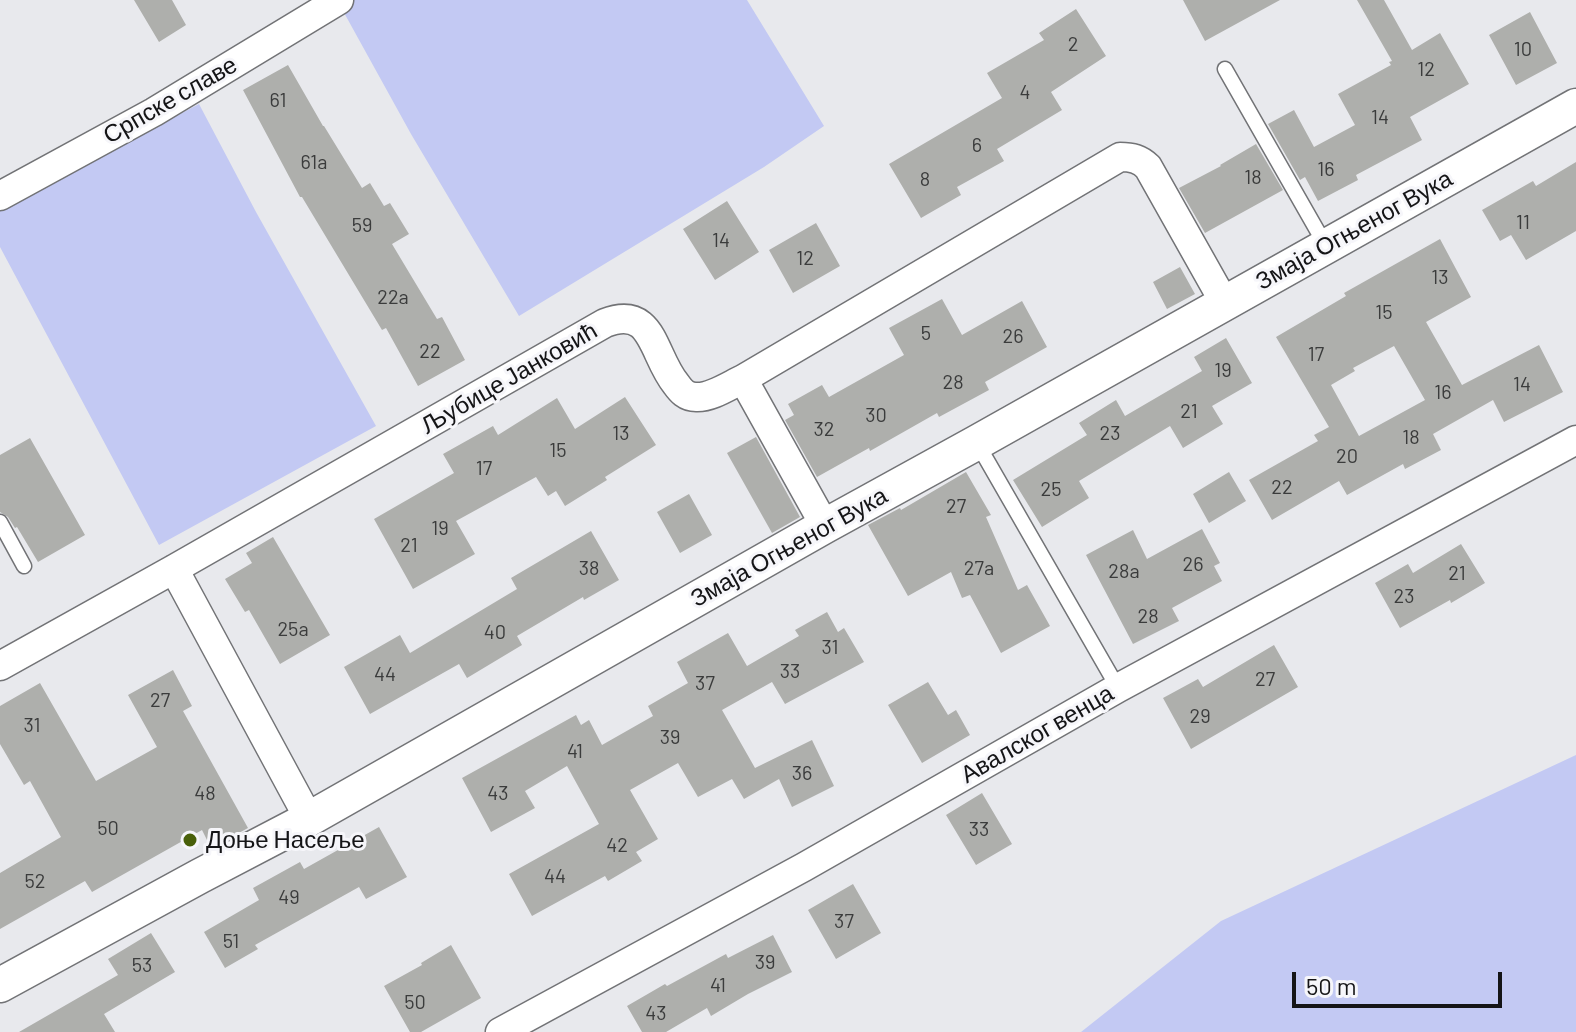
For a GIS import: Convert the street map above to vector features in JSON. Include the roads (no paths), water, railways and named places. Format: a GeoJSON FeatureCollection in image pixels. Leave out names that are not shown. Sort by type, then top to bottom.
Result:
{"type":"FeatureCollection","features":[{"type":"Feature","properties":{"kind":"street","name":"Српске славе"},"geometry":{"type":"LineString","coordinates":[[0,196],[154,112],[339,0]]}},
{"type":"Feature","properties":{"kind":"street","name":"Змаја Огњеног Вука"},"geometry":{"type":"LineString","coordinates":[[0,985],[309,819],[1576,106]]}},
{"type":"Feature","properties":{"kind":"street","name":"Љубице Јанковић"},"geometry":{"type":"LineString","coordinates":[[0,666],[605,323],[626,317],[644,325],[672,379],[684,394],[707,396],[743,379],[1120,157],[1131,157],[1148,167],[1224,302]]}},
{"type":"Feature","properties":{"kind":"street"},"geometry":{"type":"LineString","coordinates":[[743,379],[825,526]]}},
{"type":"Feature","properties":{"kind":"street","name":"Авалског венца"},"geometry":{"type":"LineString","coordinates":[[500,1032],[804,867],[1118,688],[1576,440]]}},
{"type":"Feature","properties":{"kind":"street"},"geometry":{"type":"LineString","coordinates":[[174,569],[309,819]]}},
{"type":"Feature","properties":{"kind":"lane"},"geometry":{"type":"LineString","coordinates":[[1225,69],[1326,247]]}},
{"type":"Feature","properties":{"kind":"lane"},"geometry":{"type":"LineString","coordinates":[[976,443],[1118,688]]}},
{"type":"Feature","properties":{"kind":"lane"},"geometry":{"type":"LineString","coordinates":[[0,522],[24,566]]}},
{"type":"Feature","properties":{"kind":"place","name":"Доње Насеље"},"geometry":{"type":"Point","coordinates":[190,840]}}]}
